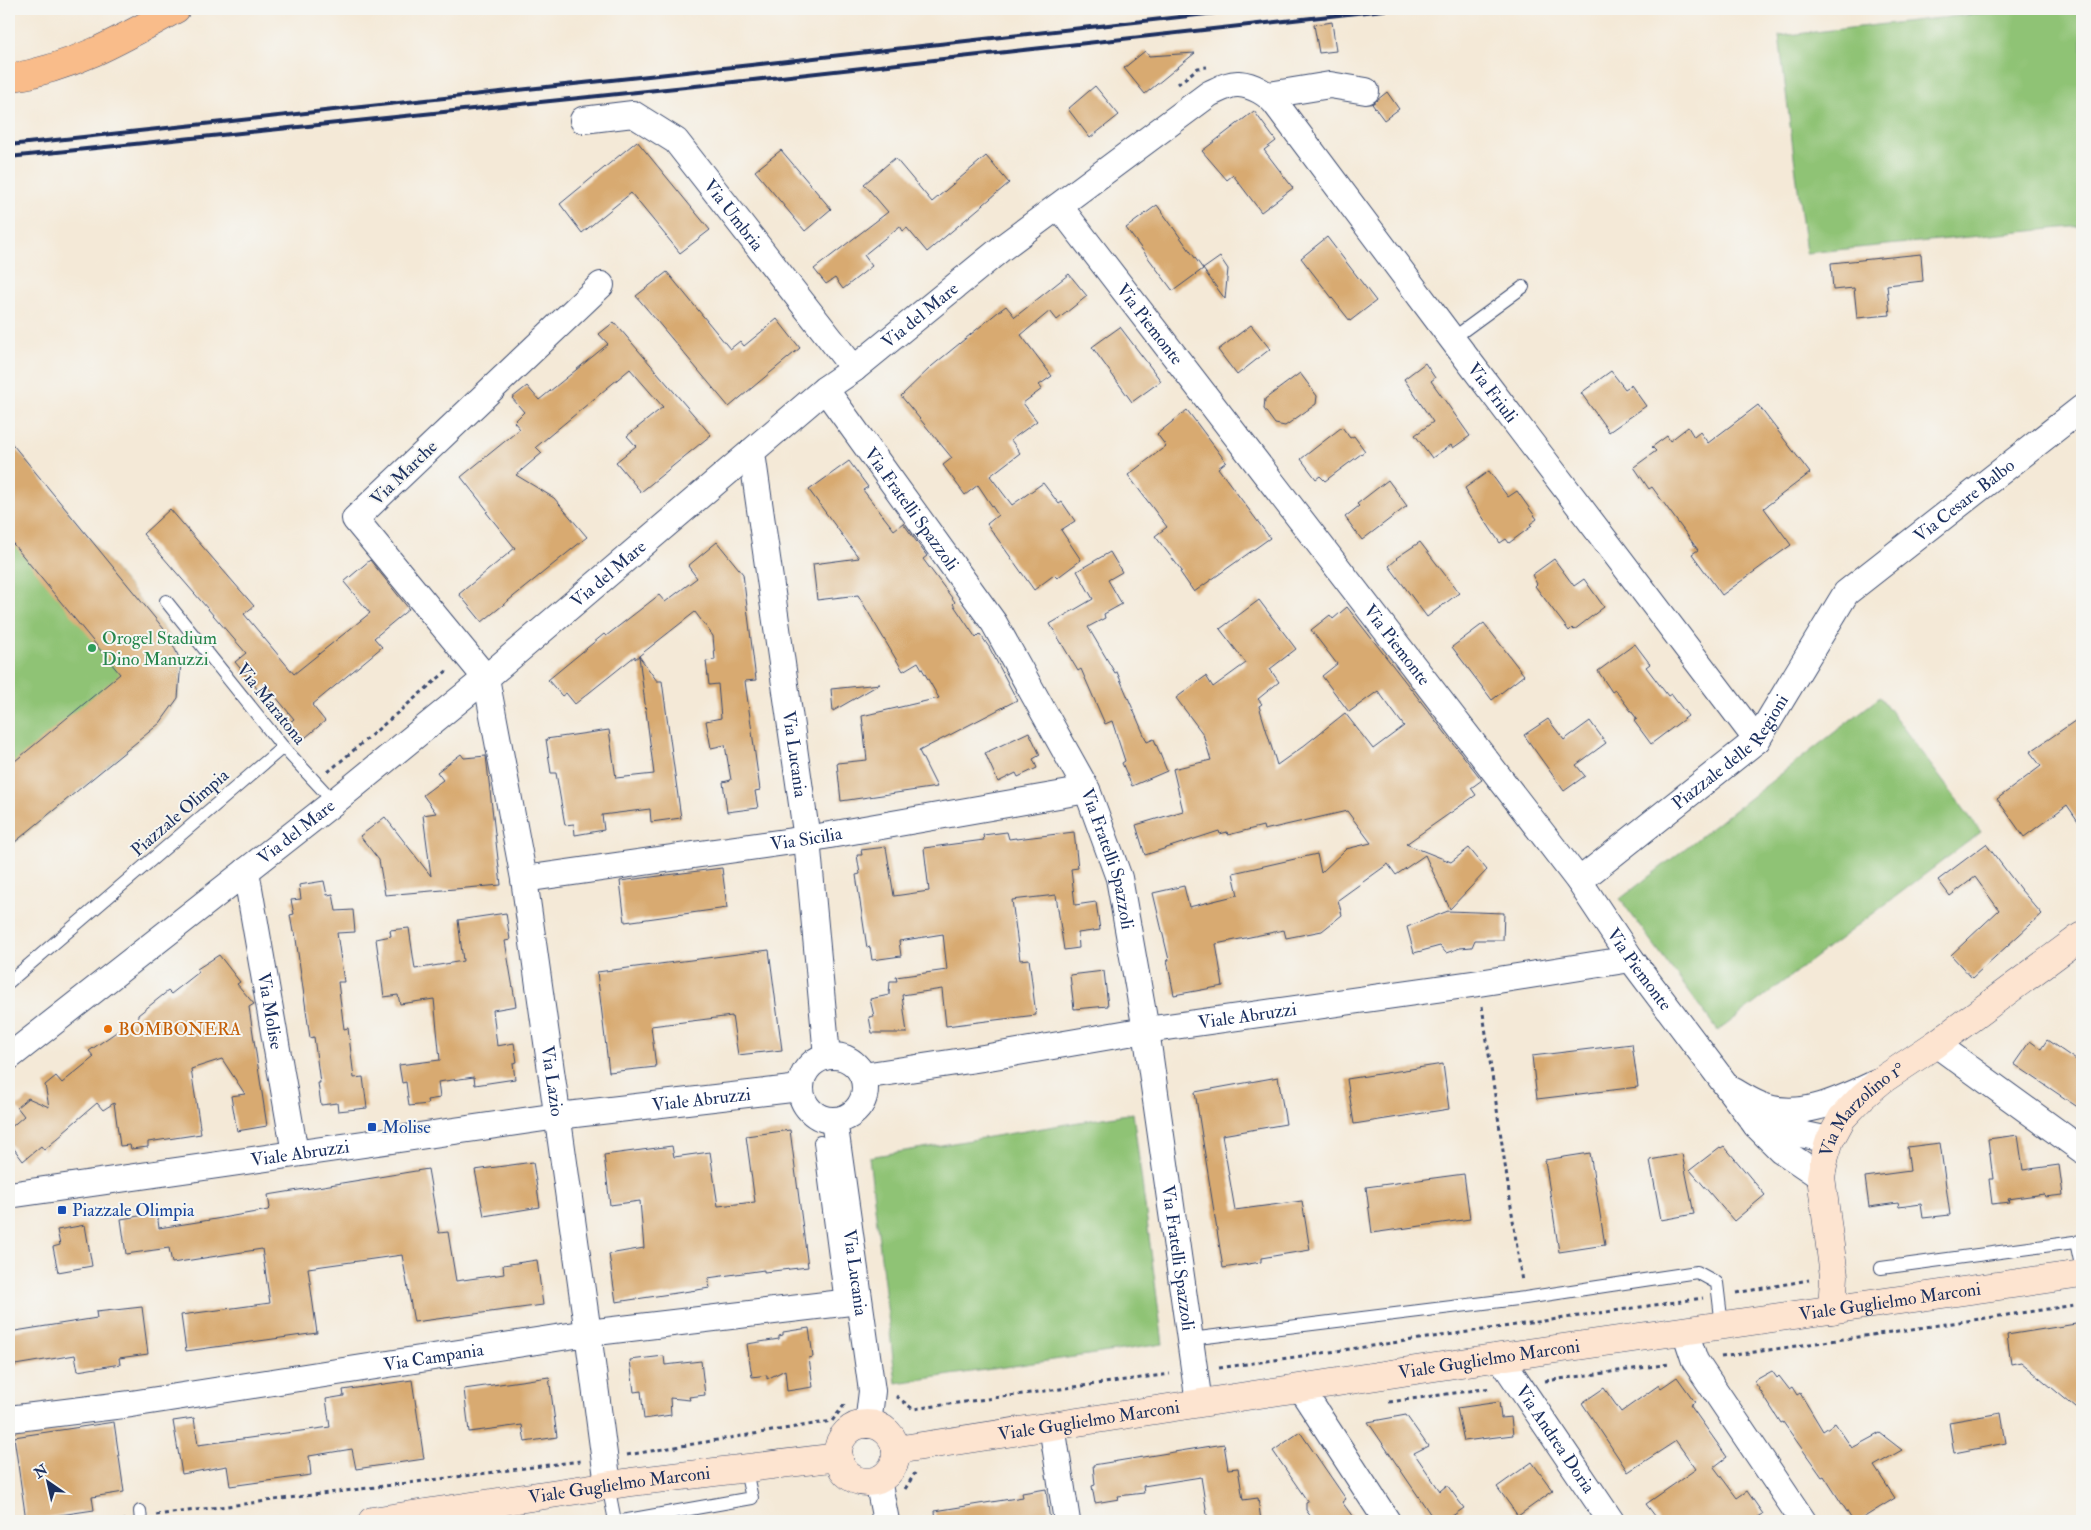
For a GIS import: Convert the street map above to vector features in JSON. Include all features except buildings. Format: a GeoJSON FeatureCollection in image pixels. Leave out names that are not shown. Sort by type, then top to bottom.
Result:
{"type":"FeatureCollection","features":[{"type":"Feature","properties":{"kind":"highway"},"geometry":{"type":"LineString","coordinates":[[9,78],[36,74],[71,63],[110,46],[176,9]]}},
{"type":"Feature","properties":{"kind":"main road","name":"Via Marzolino 1°"},"geometry":{"type":"LineString","coordinates":[[1822,1187],[1824,1156],[1830,1140],[1842,1118],[1863,1096],[1882,1080],[1936,1044],[2082,936]]}},
{"type":"Feature","properties":{"kind":"main road"},"geometry":{"type":"LineString","coordinates":[[1822,1187],[1834,1276],[1832,1310]]}},
{"type":"Feature","properties":{"kind":"main road","name":"Viale Guglielmo Marconi"},"geometry":{"type":"LineString","coordinates":[[896,1450],[1500,1358],[2082,1274]]}},
{"type":"Feature","properties":{"kind":"main road"},"geometry":{"type":"LineString","coordinates":[[858,1426],[879,1427],[887,1432],[893,1440],[896,1450],[896,1458],[892,1468],[886,1475],[878,1480],[866,1482],[856,1480],[848,1474],[842,1467],[839,1457],[839,1447],[843,1438],[858,1426]]}},
{"type":"Feature","properties":{"kind":"main road","name":"Viale Guglielmo Marconi"},"geometry":{"type":"LineString","coordinates":[[372,1521],[745,1467],[839,1457]]}},
{"type":"Feature","properties":{"kind":"street","name":"Via del Mare"},"geometry":{"type":"LineString","coordinates":[[9,1057],[334,802],[486,678],[752,453],[824,389],[854,369],[1002,248],[1220,82],[1239,84],[1268,95]]}},
{"type":"Feature","properties":{"kind":"street"},"geometry":{"type":"LineString","coordinates":[[1268,95],[1330,85],[1366,90]]}},
{"type":"Feature","properties":{"kind":"street","name":"Via Friuli"},"geometry":{"type":"LineString","coordinates":[[1268,95],[1757,740]]}},
{"type":"Feature","properties":{"kind":"street","name":"Via Umbria"},"geometry":{"type":"LineString","coordinates":[[583,120],[633,114],[676,141],[854,369]]}},
{"type":"Feature","properties":{"kind":"street","name":"Via Piemonte"},"geometry":{"type":"LineString","coordinates":[[1059,206],[1579,881],[1631,958],[1756,1125],[1822,1187]]}},
{"type":"Feature","properties":{"kind":"street","name":"Via Marche"},"geometry":{"type":"LineString","coordinates":[[486,678],[356,518],[600,285]]}},
{"type":"Feature","properties":{"kind":"street","name":"Via Fratelli Spazzoli"},"geometry":{"type":"LineString","coordinates":[[824,389],[994,623],[1087,790],[1119,878],[1146,1030],[1199,1403]]}},
{"type":"Feature","properties":{"kind":"street","name":"Via Cesare Balbo"},"geometry":{"type":"LineString","coordinates":[[1846,593],[2082,408]]}},
{"type":"Feature","properties":{"kind":"street","name":"Via Lucania"},"geometry":{"type":"LineString","coordinates":[[752,453],[807,839],[827,1056]]}},
{"type":"Feature","properties":{"kind":"street","name":"Piazzale delle Regioni"},"geometry":{"type":"LineString","coordinates":[[1579,881],[1757,740],[1846,593]]}},
{"type":"Feature","properties":{"kind":"street","name":"Via Lazio"},"geometry":{"type":"LineString","coordinates":[[486,678],[524,879],[608,1486]]}},
{"type":"Feature","properties":{"kind":"street","name":"Via Sicilia"},"geometry":{"type":"LineString","coordinates":[[524,879],[807,839],[1087,790]]}},
{"type":"Feature","properties":{"kind":"street","name":"Via Molise"},"geometry":{"type":"LineString","coordinates":[[246,871],[295,1153]]}},
{"type":"Feature","properties":{"kind":"street","name":"Viale Abruzzi"},"geometry":{"type":"LineString","coordinates":[[863,1076],[1146,1030],[1479,983],[1631,958]]}},
{"type":"Feature","properties":{"kind":"street"},"geometry":{"type":"LineString","coordinates":[[1936,1044],[2082,1150]]}},
{"type":"Feature","properties":{"kind":"street"},"geometry":{"type":"LineString","coordinates":[[827,1056],[838,1056],[849,1060],[863,1076],[864,1096],[860,1105],[853,1113],[834,1120],[824,1119],[814,1114],[802,1098],[800,1088],[805,1071],[818,1059],[827,1056]]}},
{"type":"Feature","properties":{"kind":"street"},"geometry":{"type":"LineString","coordinates":[[1729,1089],[1761,1106],[1786,1110],[1813,1108],[1842,1099],[1882,1080]]}},
{"type":"Feature","properties":{"kind":"street","name":"Viale Abruzzi"},"geometry":{"type":"LineString","coordinates":[[9,1195],[558,1116],[800,1088]]}},
{"type":"Feature","properties":{"kind":"street","name":"Via Lucania"},"geometry":{"type":"LineString","coordinates":[[834,1120],[850,1302],[872,1391],[868,1425]]}},
{"type":"Feature","properties":{"kind":"street"},"geometry":{"type":"LineString","coordinates":[[1756,1125],[1830,1140]]}},
{"type":"Feature","properties":{"kind":"street","name":"Via Campania"},"geometry":{"type":"LineString","coordinates":[[9,1419],[132,1410],[588,1333],[850,1302]]}},
{"type":"Feature","properties":{"kind":"street"},"geometry":{"type":"LineString","coordinates":[[1685,1332],[1695,1361],[1803,1521]]}},
{"type":"Feature","properties":{"kind":"street","name":"Via Andrea Doria"},"geometry":{"type":"LineString","coordinates":[[1500,1358],[1611,1521]]}},
{"type":"Feature","properties":{"kind":"street"},"geometry":{"type":"LineString","coordinates":[[1301,1389],[1387,1521]]}},
{"type":"Feature","properties":{"kind":"street"},"geometry":{"type":"LineString","coordinates":[[1052,1426],[1067,1521]]}},
{"type":"Feature","properties":{"kind":"street"},"geometry":{"type":"LineString","coordinates":[[878,1480],[886,1521]]}},
{"type":"Feature","properties":{"kind":"lane"},"geometry":{"type":"LineString","coordinates":[[1452,339],[1523,287]]}},
{"type":"Feature","properties":{"kind":"lane","name":"Via Maratona"},"geometry":{"type":"LineString","coordinates":[[166,601],[283,747],[334,802]]}},
{"type":"Feature","properties":{"kind":"lane","name":"Piazzale Olimpia"},"geometry":{"type":"LineString","coordinates":[[9,982],[283,747]]}},
{"type":"Feature","properties":{"kind":"lane"},"geometry":{"type":"LineString","coordinates":[[820,1142],[850,1302]]}},
{"type":"Feature","properties":{"kind":"lane"},"geometry":{"type":"LineString","coordinates":[[1881,1268],[2079,1241],[2082,1270]]}},
{"type":"Feature","properties":{"kind":"lane"},"geometry":{"type":"LineString","coordinates":[[1190,1339],[1525,1298],[1698,1272],[1717,1283],[1722,1326]]}},
{"type":"Feature","properties":{"kind":"lane"},"geometry":{"type":"LineString","coordinates":[[622,1521],[752,1498],[745,1467]]}},
{"type":"Feature","properties":{"kind":"lane"},"geometry":{"type":"LineString","coordinates":[[608,1486],[615,1521]]}},
{"type":"Feature","properties":{"kind":"path"},"geometry":{"type":"LineString","coordinates":[[1479,983],[1525,1298]]}},
{"type":"Feature","properties":{"kind":"path"},"geometry":{"type":"LineString","coordinates":[[116,1521],[141,1516],[603,1459],[832,1420],[852,1394],[872,1391],[887,1389],[913,1409],[1719,1296],[1834,1276]]}},
{"type":"Feature","properties":{"kind":"green space"},"geometry":{"type":"Polygon","coordinates":[[[2020,9],[2082,9],[2082,226],[1806,253],[1779,36],[2020,9]]]}},
{"type":"Feature","properties":{"kind":"green space","name":"Orogel Stadium Dino Manuzzi"},"geometry":{"type":"Polygon","coordinates":[[[9,441],[168,634],[181,662],[178,698],[160,723],[9,847],[9,441]]]}},
{"type":"Feature","properties":{"kind":"green space"},"geometry":{"type":"Polygon","coordinates":[[[1880,697],[1981,832],[1718,1031],[1620,899],[1880,697]]]}},
{"type":"Feature","properties":{"kind":"green space"},"geometry":{"type":"Polygon","coordinates":[[[1133,1113],[1163,1344],[896,1383],[869,1157],[1133,1113]]]}},
{"type":"Feature","properties":{"kind":"railway"},"geometry":{"type":"LineString","coordinates":[[9,145],[1251,9]]}},
{"type":"Feature","properties":{"kind":"railway"},"geometry":{"type":"LineString","coordinates":[[9,157],[753,80],[1393,9]]}},
{"type":"Feature","properties":{"kind":"place","name":"Orogel Stadium Dino Manuzzi"},"geometry":{"type":"Point","coordinates":[92,648]}},
{"type":"Feature","properties":{"kind":"place","name":"BOMBONERA"},"geometry":{"type":"Point","coordinates":[108,1029]}},
{"type":"Feature","properties":{"kind":"place","name":"Molise"},"geometry":{"type":"Point","coordinates":[372,1127]}},
{"type":"Feature","properties":{"kind":"place","name":"Piazzale Olimpia"},"geometry":{"type":"Point","coordinates":[62,1210]}}]}
